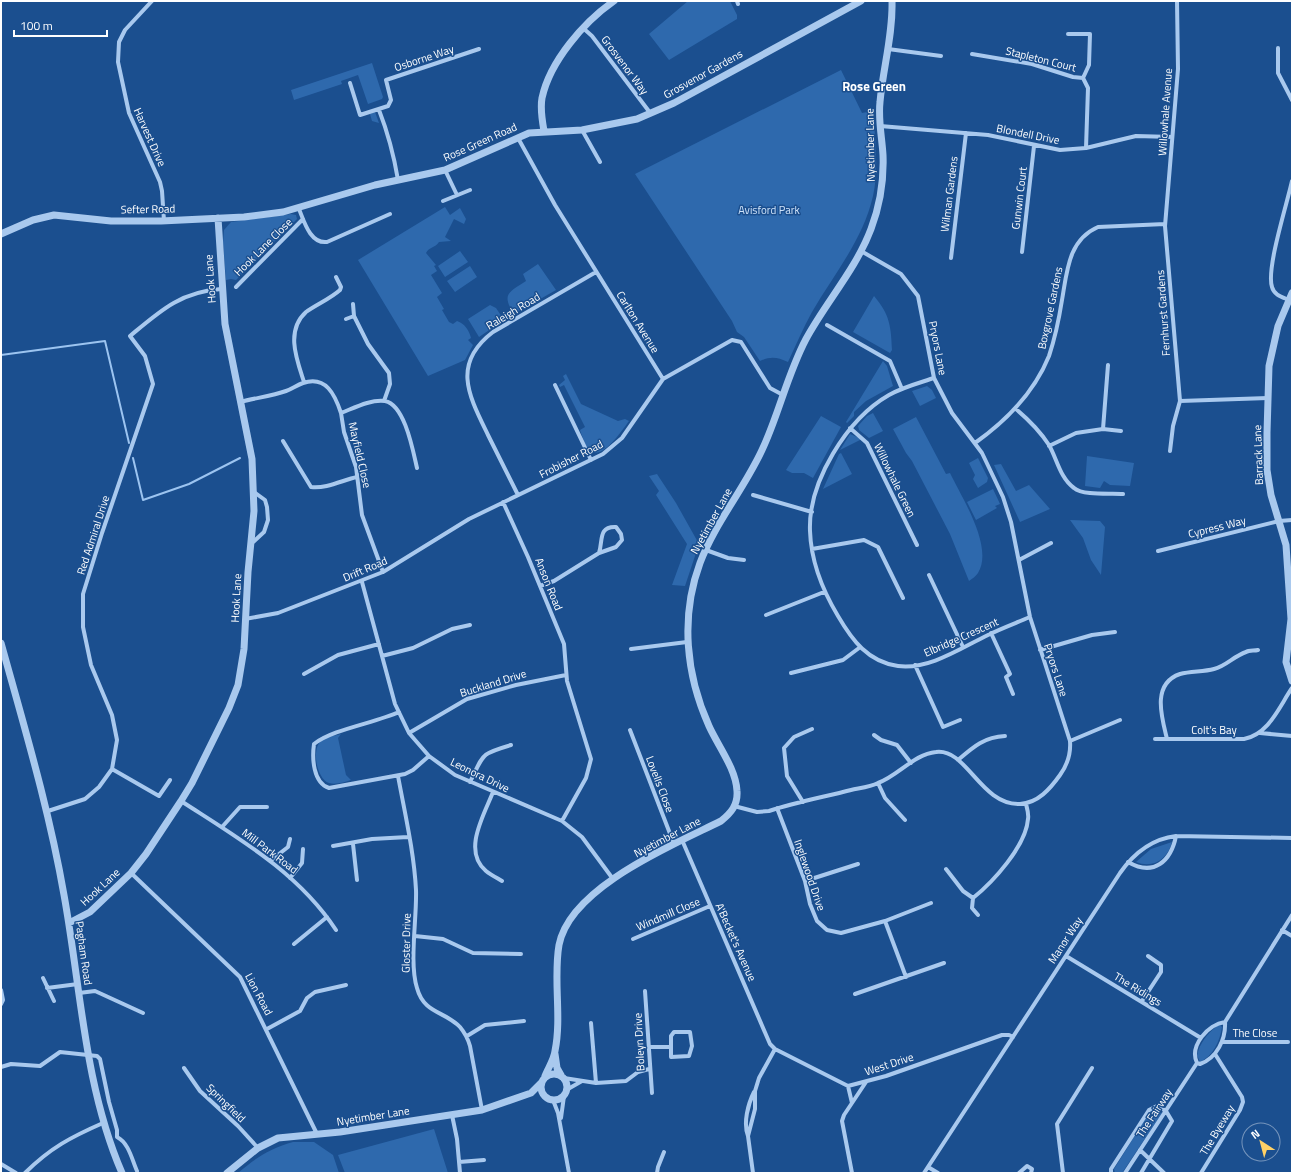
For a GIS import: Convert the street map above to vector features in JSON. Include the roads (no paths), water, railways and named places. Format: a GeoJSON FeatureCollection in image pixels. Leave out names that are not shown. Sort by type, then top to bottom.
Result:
{"type":"FeatureCollection","features":[{"type":"Feature","properties":{"kind":"street","name":"Harvest Drive"},"geometry":{"type":"LineString","coordinates":[[152,1],[125,30],[119,42],[118,62],[129,113],[162,191],[164,221]]}},
{"type":"Feature","properties":{"kind":"street"},"geometry":{"type":"LineString","coordinates":[[544,131],[542,105],[546,85],[565,51],[583,28],[614,1]]}},
{"type":"Feature","properties":{"kind":"street","name":"Grosvenor Gardens"},"geometry":{"type":"LineString","coordinates":[[544,131],[582,130],[616,124],[651,114],[861,1]]}},
{"type":"Feature","properties":{"kind":"street","name":"Nyetimber Lane"},"geometry":{"type":"LineString","coordinates":[[545,1076],[554,1054],[557,1032],[559,945],[565,925],[584,902],[614,879],[674,844],[721,821],[730,814],[734,806],[737,794],[734,779],[702,710],[692,672],[687,622],[689,603],[694,580],[706,550],[762,451],[797,357],[806,339],[861,251],[872,227],[881,194],[883,154],[880,126],[880,104],[888,49],[892,1]]}},
{"type":"Feature","properties":{"kind":"street","name":"Willowhale Avenue"},"geometry":{"type":"LineString","coordinates":[[1165,224],[1178,69],[1177,1]]}},
{"type":"Feature","properties":{"kind":"street","name":"Grosvenor Way"},"geometry":{"type":"LineString","coordinates":[[583,28],[592,36],[651,114]]}},
{"type":"Feature","properties":{"kind":"street"},"geometry":{"type":"LineString","coordinates":[[1068,34],[1090,34],[1089,65],[1083,78]]}},
{"type":"Feature","properties":{"kind":"street"},"geometry":{"type":"LineString","coordinates":[[1278,48],[1278,73],[1292,100]]}},
{"type":"Feature","properties":{"kind":"street"},"geometry":{"type":"LineString","coordinates":[[888,49],[941,56]]}},
{"type":"Feature","properties":{"kind":"street","name":"Osborne Way"},"geometry":{"type":"LineString","coordinates":[[379,110],[388,106],[391,100],[386,80],[479,50]]}},
{"type":"Feature","properties":{"kind":"street","name":"Stapleton Court"},"geometry":{"type":"LineString","coordinates":[[972,54],[1032,64],[1073,77],[1083,78],[1088,88],[1086,148]]}},
{"type":"Feature","properties":{"kind":"street"},"geometry":{"type":"LineString","coordinates":[[350,83],[360,115],[379,110],[389,136],[391,155],[398,180]]}},
{"type":"Feature","properties":{"kind":"street","name":"Blondell Drive"},"geometry":{"type":"LineString","coordinates":[[880,126],[988,135],[1034,146],[1060,150],[1086,148],[1136,136],[1172,137]]}},
{"type":"Feature","properties":{"kind":"street"},"geometry":{"type":"LineString","coordinates":[[582,130],[600,162]]}},
{"type":"Feature","properties":{"kind":"street","name":"Rose Green Road"},"geometry":{"type":"LineString","coordinates":[[299,209],[347,193],[445,170],[528,133],[544,131]]}},
{"type":"Feature","properties":{"kind":"street","name":"Wilman Gardens"},"geometry":{"type":"LineString","coordinates":[[951,258],[966,133]]}},
{"type":"Feature","properties":{"kind":"street","name":"Carlton Avenue"},"geometry":{"type":"LineString","coordinates":[[518,137],[554,205],[663,379]]}},
{"type":"Feature","properties":{"kind":"street","name":"Gunwin Court"},"geometry":{"type":"LineString","coordinates":[[1022,252],[1034,146]]}},
{"type":"Feature","properties":{"kind":"street"},"geometry":{"type":"LineString","coordinates":[[445,170],[457,195]]}},
{"type":"Feature","properties":{"kind":"street","name":"Barrack Lane"},"geometry":{"type":"LineString","coordinates":[[1292,182],[1271,268],[1272,286],[1278,295],[1290,296],[1278,326],[1269,366],[1267,470],[1271,495],[1286,545],[1291,619],[1286,662],[1292,681]]}},
{"type":"Feature","properties":{"kind":"street"},"geometry":{"type":"LineString","coordinates":[[443,201],[470,190]]}},
{"type":"Feature","properties":{"kind":"street"},"geometry":{"type":"LineString","coordinates":[[1287,207],[1292,208]]}},
{"type":"Feature","properties":{"kind":"street"},"geometry":{"type":"LineString","coordinates":[[299,209],[313,236],[321,243],[390,214]]}},
{"type":"Feature","properties":{"kind":"street","name":"Sefter Road"},"geometry":{"type":"LineString","coordinates":[[1,234],[33,220],[54,215],[111,221],[164,221],[262,215],[299,209]]}},
{"type":"Feature","properties":{"kind":"street","name":"Hook Lane"},"geometry":{"type":"LineString","coordinates":[[69,923],[90,912],[131,873],[146,854],[192,783],[229,708],[238,685],[244,649],[254,492],[252,459],[230,355],[221,289],[218,218]]}},
{"type":"Feature","properties":{"kind":"street","name":"Hook Lane Close"},"geometry":{"type":"LineString","coordinates":[[236,287],[303,219]]}},
{"type":"Feature","properties":{"kind":"street","name":"Fernhurst Gardens"},"geometry":{"type":"LineString","coordinates":[[1165,224],[1180,401],[1170,451]]}},
{"type":"Feature","properties":{"kind":"street","name":"Boxgrove Gardens"},"geometry":{"type":"LineString","coordinates":[[975,444],[1016,408],[1029,392],[1048,357],[1056,334],[1067,270],[1072,253],[1080,240],[1090,231],[1098,227],[1165,224]]}},
{"type":"Feature","properties":{"kind":"street","name":"Pryors Lane"},"geometry":{"type":"LineString","coordinates":[[861,251],[901,274],[918,296],[934,378],[952,413],[975,444],[1003,497],[1011,522],[1030,617],[1070,741],[1070,756],[1059,776],[1035,801],[1026,804]]}},
{"type":"Feature","properties":{"kind":"street","name":"Raleigh Road"},"geometry":{"type":"LineString","coordinates":[[518,495],[468,391],[468,371],[472,356],[484,339],[493,332],[596,272]]}},
{"type":"Feature","properties":{"kind":"street"},"geometry":{"type":"LineString","coordinates":[[304,382],[295,348],[295,332],[300,320],[306,312],[340,290],[340,284],[336,277]]}},
{"type":"Feature","properties":{"kind":"street","name":"Red Admiral Drive"},"geometry":{"type":"LineString","coordinates":[[48,811],[85,799],[99,787],[112,769],[117,740],[112,715],[91,665],[83,628],[83,594],[102,533],[153,384],[145,356],[130,336],[160,310],[188,296],[202,291],[221,289]]}},
{"type":"Feature","properties":{"kind":"street"},"geometry":{"type":"LineString","coordinates":[[353,304],[354,316],[368,344],[389,373],[390,384],[384,401],[394,405],[404,423],[417,468]]}},
{"type":"Feature","properties":{"kind":"street"},"geometry":{"type":"LineString","coordinates":[[346,319],[354,316]]}},
{"type":"Feature","properties":{"kind":"street"},"geometry":{"type":"LineString","coordinates":[[827,325],[890,361],[902,389]]}},
{"type":"Feature","properties":{"kind":"street"},"geometry":{"type":"LineString","coordinates":[[663,379],[736,340],[741,342],[770,388],[783,395]]}},
{"type":"Feature","properties":{"kind":"street"},"geometry":{"type":"LineString","coordinates":[[1103,429],[1108,365]]}},
{"type":"Feature","properties":{"kind":"street","name":"Elbridge Crescent"},"geometry":{"type":"LineString","coordinates":[[934,378],[902,389],[874,405],[860,416],[850,428],[828,465],[813,501],[810,530],[812,549],[824,592],[843,626],[858,648],[881,662],[898,666],[915,665],[934,661],[991,633],[1030,617]]}},
{"type":"Feature","properties":{"kind":"street","name":"Frobisher Road"},"geometry":{"type":"LineString","coordinates":[[482,512],[610,450],[618,442],[663,379]]}},
{"type":"Feature","properties":{"kind":"street"},"geometry":{"type":"LineString","coordinates":[[240,402],[286,391],[304,382],[317,381],[328,386],[336,399],[341,413]]}},
{"type":"Feature","properties":{"kind":"street"},"geometry":{"type":"LineString","coordinates":[[555,385],[591,460]]}},
{"type":"Feature","properties":{"kind":"street"},"geometry":{"type":"LineString","coordinates":[[1180,401],[1268,398]]}},
{"type":"Feature","properties":{"kind":"street","name":"Mayfield Close"},"geometry":{"type":"LineString","coordinates":[[383,572],[362,515],[357,477],[344,432],[341,413],[365,404],[384,401]]}},
{"type":"Feature","properties":{"kind":"street"},"geometry":{"type":"LineString","coordinates":[[1016,408],[1033,424],[1049,446],[1065,479],[1074,489],[1085,492],[1123,494]]}},
{"type":"Feature","properties":{"kind":"street","name":"Willowhale Green"},"geometry":{"type":"LineString","coordinates":[[850,428],[867,443],[916,545]]}},
{"type":"Feature","properties":{"kind":"street"},"geometry":{"type":"LineString","coordinates":[[1049,446],[1076,433],[1103,429],[1121,431]]}},
{"type":"Feature","properties":{"kind":"street"},"geometry":{"type":"LineString","coordinates":[[283,441],[311,487],[328,485],[357,477]]}},
{"type":"Feature","properties":{"kind":"street"},"geometry":{"type":"LineString","coordinates":[[251,544],[264,532],[268,520],[265,500],[254,492]]}},
{"type":"Feature","properties":{"kind":"street"},"geometry":{"type":"LineString","coordinates":[[753,495],[812,512]]}},
{"type":"Feature","properties":{"kind":"street","name":"Anson Road"},"geometry":{"type":"LineString","coordinates":[[503,502],[564,644],[566,675],[591,759],[586,778],[562,821]]}},
{"type":"Feature","properties":{"kind":"street","name":"Drift Road"},"geometry":{"type":"LineString","coordinates":[[245,619],[278,613],[362,582],[383,572],[454,527],[482,512]]}},
{"type":"Feature","properties":{"kind":"street","name":"Cypress Way"},"geometry":{"type":"LineString","coordinates":[[1158,551],[1279,521],[1292,520]]}},
{"type":"Feature","properties":{"kind":"street"},"geometry":{"type":"LineString","coordinates":[[540,586],[554,580],[599,553],[620,544],[622,534],[616,526],[611,526],[602,532],[599,553]]}},
{"type":"Feature","properties":{"kind":"street"},"geometry":{"type":"LineString","coordinates":[[812,549],[864,540],[872,542],[878,547],[903,598]]}},
{"type":"Feature","properties":{"kind":"street"},"geometry":{"type":"LineString","coordinates":[[1019,560],[1051,543]]}},
{"type":"Feature","properties":{"kind":"street"},"geometry":{"type":"LineString","coordinates":[[706,550],[728,558],[744,560]]}},
{"type":"Feature","properties":{"kind":"street"},"geometry":{"type":"LineString","coordinates":[[929,575],[963,647]]}},
{"type":"Feature","properties":{"kind":"street","name":"Leonora Drive"},"geometry":{"type":"LineString","coordinates":[[362,582],[399,712],[409,733],[429,756],[455,775],[562,821],[582,837],[614,879]]}},
{"type":"Feature","properties":{"kind":"street"},"geometry":{"type":"LineString","coordinates":[[766,615],[824,592]]}},
{"type":"Feature","properties":{"kind":"street"},"geometry":{"type":"LineString","coordinates":[[382,656],[413,648],[452,629],[470,624]]}},
{"type":"Feature","properties":{"kind":"street"},"geometry":{"type":"LineString","coordinates":[[1040,650],[1092,635],[1115,632]]}},
{"type":"Feature","properties":{"kind":"street"},"geometry":{"type":"LineString","coordinates":[[991,633],[1010,674],[1006,677],[1013,694]]}},
{"type":"Feature","properties":{"kind":"street"},"geometry":{"type":"LineString","coordinates":[[631,649],[688,642]]}},
{"type":"Feature","properties":{"kind":"street","name":"Pagham Road"},"geometry":{"type":"LineString","coordinates":[[1,643],[48,811],[69,923],[95,1095],[103,1123],[122,1173]]}},
{"type":"Feature","properties":{"kind":"street"},"geometry":{"type":"LineString","coordinates":[[304,674],[338,655],[379,644]]}},
{"type":"Feature","properties":{"kind":"street"},"geometry":{"type":"LineString","coordinates":[[791,673],[843,660],[858,648]]}},
{"type":"Feature","properties":{"kind":"street"},"geometry":{"type":"LineString","coordinates":[[1167,739],[1160,704],[1162,693],[1166,684],[1178,675],[1214,669],[1224,665],[1246,651],[1258,650]]}},
{"type":"Feature","properties":{"kind":"street"},"geometry":{"type":"LineString","coordinates":[[915,665],[943,727],[960,720]]}},
{"type":"Feature","properties":{"kind":"street","name":"Buckland Drive"},"geometry":{"type":"LineString","coordinates":[[409,733],[467,699],[516,685],[566,675]]}},
{"type":"Feature","properties":{"kind":"street"},"geometry":{"type":"LineString","coordinates":[[1260,733],[1284,704],[1292,688]]}},
{"type":"Feature","properties":{"kind":"street"},"geometry":{"type":"LineString","coordinates":[[399,712],[382,720],[323,737],[314,744],[313,754],[319,782],[323,786],[329,788],[398,776],[413,770],[429,756]]}},
{"type":"Feature","properties":{"kind":"street"},"geometry":{"type":"LineString","coordinates":[[1070,741],[1120,720]]}},
{"type":"Feature","properties":{"kind":"street"},"geometry":{"type":"LineString","coordinates":[[803,802],[787,776],[784,763],[784,748],[794,737],[812,729]]}},
{"type":"Feature","properties":{"kind":"street","name":"Lovells Close"},"geometry":{"type":"LineString","coordinates":[[630,730],[674,844]]}},
{"type":"Feature","properties":{"kind":"street","name":"Colt's Bay"},"geometry":{"type":"LineString","coordinates":[[1155,739],[1244,739],[1254,737],[1260,733],[1292,736]]}},
{"type":"Feature","properties":{"kind":"street"},"geometry":{"type":"LineString","coordinates":[[874,735],[881,740],[897,745],[911,763]]}},
{"type":"Feature","properties":{"kind":"street"},"geometry":{"type":"LineString","coordinates":[[958,760],[980,742],[992,736],[1005,736]]}},
{"type":"Feature","properties":{"kind":"street"},"geometry":{"type":"LineString","coordinates":[[470,782],[482,758],[487,752],[511,745]]}},
{"type":"Feature","properties":{"kind":"street"},"geometry":{"type":"LineString","coordinates":[[734,806],[756,812],[803,802],[878,783],[926,754],[937,752],[951,755],[958,760],[992,795],[1002,801],[1013,804],[1026,804],[1029,817],[1022,839],[998,873],[984,889],[973,898],[972,908],[978,915]]}},
{"type":"Feature","properties":{"kind":"street"},"geometry":{"type":"LineString","coordinates":[[112,769],[159,796],[170,780]]}},
{"type":"Feature","properties":{"kind":"street","name":"Gloster Drive"},"geometry":{"type":"LineString","coordinates":[[398,776],[408,837],[413,852],[416,892],[414,976],[420,996],[426,1005],[453,1022],[466,1036],[470,1046],[482,1110]]}},
{"type":"Feature","properties":{"kind":"street"},"geometry":{"type":"LineString","coordinates":[[878,783],[886,798],[905,820]]}},
{"type":"Feature","properties":{"kind":"street"},"geometry":{"type":"LineString","coordinates":[[493,792],[476,832],[475,846],[478,859],[485,870],[502,881]]}},
{"type":"Feature","properties":{"kind":"street","name":"Mill Park Road"},"geometry":{"type":"LineString","coordinates":[[181,800],[270,860],[313,899],[336,930]]}},
{"type":"Feature","properties":{"kind":"street"},"geometry":{"type":"LineString","coordinates":[[222,827],[240,807],[267,807]]}},
{"type":"Feature","properties":{"kind":"street","name":"Inglewood Drive"},"geometry":{"type":"LineString","coordinates":[[777,808],[805,881],[810,904],[817,921],[827,930],[841,934],[885,921],[931,902]]}},
{"type":"Feature","properties":{"kind":"street"},"geometry":{"type":"LineString","coordinates":[[1128,862],[1134,866],[1147,868],[1159,865],[1164,862],[1171,853],[1176,836]]}},
{"type":"Feature","properties":{"kind":"street","name":"Manor Way"},"geometry":{"type":"LineString","coordinates":[[924,1173],[1128,862],[1150,843],[1159,839],[1176,836],[1292,838]]}},
{"type":"Feature","properties":{"kind":"street"},"geometry":{"type":"LineString","coordinates":[[333,846],[353,844],[372,839],[408,837]]}},
{"type":"Feature","properties":{"kind":"street"},"geometry":{"type":"LineString","coordinates":[[270,860],[288,847],[290,839]]}},
{"type":"Feature","properties":{"kind":"street","name":"A'Becket's Avenue"},"geometry":{"type":"LineString","coordinates":[[682,840],[770,1044],[775,1050]]}},
{"type":"Feature","properties":{"kind":"street"},"geometry":{"type":"LineString","coordinates":[[353,844],[357,880]]}},
{"type":"Feature","properties":{"kind":"street"},"geometry":{"type":"LineString","coordinates":[[290,878],[302,863],[303,848]]}},
{"type":"Feature","properties":{"kind":"street"},"geometry":{"type":"LineString","coordinates":[[805,881],[858,864]]}},
{"type":"Feature","properties":{"kind":"street"},"geometry":{"type":"LineString","coordinates":[[946,869],[963,891],[973,898]]}},
{"type":"Feature","properties":{"kind":"street","name":"Lion Road"},"geometry":{"type":"LineString","coordinates":[[131,873],[238,974],[245,984],[317,1134]]}},
{"type":"Feature","properties":{"kind":"street","name":"Windmill Close"},"geometry":{"type":"LineString","coordinates":[[632,939],[710,906]]}},
{"type":"Feature","properties":{"kind":"street"},"geometry":{"type":"LineString","coordinates":[[1197,1063],[1202,1063],[1215,1054],[1222,1042],[1225,1022],[1292,915]]}},
{"type":"Feature","properties":{"kind":"street"},"geometry":{"type":"LineString","coordinates":[[294,944],[327,917]]}},
{"type":"Feature","properties":{"kind":"street"},"geometry":{"type":"LineString","coordinates":[[885,921],[906,977]]}},
{"type":"Feature","properties":{"kind":"street"},"geometry":{"type":"LineString","coordinates":[[1282,930],[1292,936]]}},
{"type":"Feature","properties":{"kind":"street"},"geometry":{"type":"LineString","coordinates":[[415,936],[443,939],[473,953],[521,954]]}},
{"type":"Feature","properties":{"kind":"street","name":"The Ridings"},"geometry":{"type":"LineString","coordinates":[[1066,956],[1201,1038]]}},
{"type":"Feature","properties":{"kind":"street"},"geometry":{"type":"LineString","coordinates":[[1142,1001],[1162,972],[1161,965],[1148,956]]}},
{"type":"Feature","properties":{"kind":"street"},"geometry":{"type":"LineString","coordinates":[[855,994],[944,964]]}},
{"type":"Feature","properties":{"kind":"street"},"geometry":{"type":"LineString","coordinates":[[43,978],[54,1001]]}},
{"type":"Feature","properties":{"kind":"street"},"geometry":{"type":"LineString","coordinates":[[47,988],[78,984]]}},
{"type":"Feature","properties":{"kind":"street"},"geometry":{"type":"LineString","coordinates":[[267,1029],[300,1011],[307,998],[315,992],[346,985]]}},
{"type":"Feature","properties":{"kind":"street"},"geometry":{"type":"LineString","coordinates":[[1,990],[4,995],[1,1004]]}},
{"type":"Feature","properties":{"kind":"street"},"geometry":{"type":"LineString","coordinates":[[79,993],[95,991],[143,1013]]}},
{"type":"Feature","properties":{"kind":"street","name":"Boleyn Drive"},"geometry":{"type":"LineString","coordinates":[[645,991],[649,1069],[652,1093]]}},
{"type":"Feature","properties":{"kind":"street"},"geometry":{"type":"LineString","coordinates":[[466,1036],[485,1025],[524,1021]]}},
{"type":"Feature","properties":{"kind":"street"},"geometry":{"type":"LineString","coordinates":[[1201,1038],[1212,1026],[1225,1022]]}},
{"type":"Feature","properties":{"kind":"street"},"geometry":{"type":"LineString","coordinates":[[591,1024],[596,1083]]}},
{"type":"Feature","properties":{"kind":"street"},"geometry":{"type":"LineString","coordinates":[[674,1032],[690,1032],[692,1046],[689,1056],[671,1057],[670,1047],[671,1036],[674,1032]]}},
{"type":"Feature","properties":{"kind":"street","name":"West Drive"},"geometry":{"type":"LineString","coordinates":[[848,1086],[866,1082],[1002,1035],[1009,1035],[1013,1037]]}},
{"type":"Feature","properties":{"kind":"street","name":"The Fairway"},"geometry":{"type":"LineString","coordinates":[[1125,1173],[1197,1063],[1195,1055],[1201,1038]]}},
{"type":"Feature","properties":{"kind":"street","name":"The Close"},"geometry":{"type":"LineString","coordinates":[[1222,1042],[1288,1042]]}},
{"type":"Feature","properties":{"kind":"street"},"geometry":{"type":"LineString","coordinates":[[649,1047],[670,1047]]}},
{"type":"Feature","properties":{"kind":"street"},"geometry":{"type":"LineString","coordinates":[[753,1173],[746,1131],[750,1100],[775,1050],[848,1086],[852,1103]]}},
{"type":"Feature","properties":{"kind":"street"},"geometry":{"type":"LineString","coordinates":[[1,1067],[11,1064],[40,1066],[60,1052],[97,1056],[100,1059],[108,1102],[117,1130],[117,1137]]}},
{"type":"Feature","properties":{"kind":"street","name":"Nyetimber Lane"},"geometry":{"type":"LineString","coordinates":[[554,1054],[557,1068],[562,1076]]}},
{"type":"Feature","properties":{"kind":"street","name":"The Byeway"},"geometry":{"type":"LineString","coordinates":[[1201,1173],[1240,1110],[1243,1102],[1242,1097],[1215,1054]]}},
{"type":"Feature","properties":{"kind":"street","name":"Springfield"},"geometry":{"type":"LineString","coordinates":[[184,1068],[200,1091],[238,1126],[258,1148]]}},
{"type":"Feature","properties":{"kind":"street"},"geometry":{"type":"LineString","coordinates":[[1063,1173],[1057,1124],[1092,1068]]}},
{"type":"Feature","properties":{"kind":"street"},"geometry":{"type":"LineString","coordinates":[[569,1173],[557,1107],[553,1100],[543,1095],[541,1083],[545,1076],[553,1073],[582,1081],[596,1083],[626,1080],[638,1072],[649,1069]]}},
{"type":"Feature","properties":{"kind":"street"},"geometry":{"type":"LineString","coordinates":[[560,1122],[566,1092],[562,1076]]}},
{"type":"Feature","properties":{"kind":"street"},"geometry":{"type":"LineString","coordinates":[[553,1100],[582,1081]]}},
{"type":"Feature","properties":{"kind":"street"},"geometry":{"type":"LineString","coordinates":[[852,1173],[842,1127],[844,1115],[866,1082]]}},
{"type":"Feature","properties":{"kind":"street","name":"Nyetimber Lane"},"geometry":{"type":"LineString","coordinates":[[531,1094],[541,1083]]}},
{"type":"Feature","properties":{"kind":"street"},"geometry":{"type":"LineString","coordinates":[[748,1136],[755,1109],[754,1091]]}},
{"type":"Feature","properties":{"kind":"street","name":"Nyetimber Lane"},"geometry":{"type":"LineString","coordinates":[[227,1173],[258,1148],[278,1138],[452,1115],[482,1110],[531,1094],[543,1095]]}},
{"type":"Feature","properties":{"kind":"street"},"geometry":{"type":"LineString","coordinates":[[1111,1173],[1111,1169],[1149,1110],[1157,1106],[1166,1111],[1172,1121],[1171,1126],[1141,1173]]}},
{"type":"Feature","properties":{"kind":"street"},"geometry":{"type":"LineString","coordinates":[[452,1115],[458,1139],[460,1173]]}},
{"type":"Feature","properties":{"kind":"street"},"geometry":{"type":"LineString","coordinates":[[25,1173],[46,1153],[73,1136],[103,1123]]}},
{"type":"Feature","properties":{"kind":"street"},"geometry":{"type":"LineString","coordinates":[[109,1140],[117,1137]]}},
{"type":"Feature","properties":{"kind":"street"},"geometry":{"type":"LineString","coordinates":[[117,1137],[126,1145],[137,1171]]}},
{"type":"Feature","properties":{"kind":"street"},"geometry":{"type":"LineString","coordinates":[[1140,1150],[1164,1173]]}},
{"type":"Feature","properties":{"kind":"street"},"geometry":{"type":"LineString","coordinates":[[657,1173],[664,1152]]}},
{"type":"Feature","properties":{"kind":"street"},"geometry":{"type":"LineString","coordinates":[[459,1162],[484,1160]]}},
{"type":"Feature","properties":{"kind":"street"},"geometry":{"type":"LineString","coordinates":[[1,1164],[16,1173]]}},
{"type":"Feature","properties":{"kind":"street"},"geometry":{"type":"LineString","coordinates":[[1019,1173],[1027,1166],[1031,1167],[1031,1173]]}},
{"type":"Feature","properties":{"kind":"street"},"geometry":{"type":"LineString","coordinates":[[928,1167],[938,1173]]}},
{"type":"Feature","properties":{"kind":"waterway"},"geometry":{"type":"LineString","coordinates":[[1,355],[105,341],[129,443]]}},
{"type":"Feature","properties":{"kind":"waterway"},"geometry":{"type":"LineString","coordinates":[[133,458],[143,500],[189,484],[240,458]]}},
{"type":"Feature","properties":{"kind":"district","name":"Rose Green"},"geometry":{"type":"Point","coordinates":[874,86]}},
{"type":"Feature","properties":{"kind":"park label","name":"Avisford Park"},"geometry":{"type":"Point","coordinates":[769,210]}}]}
